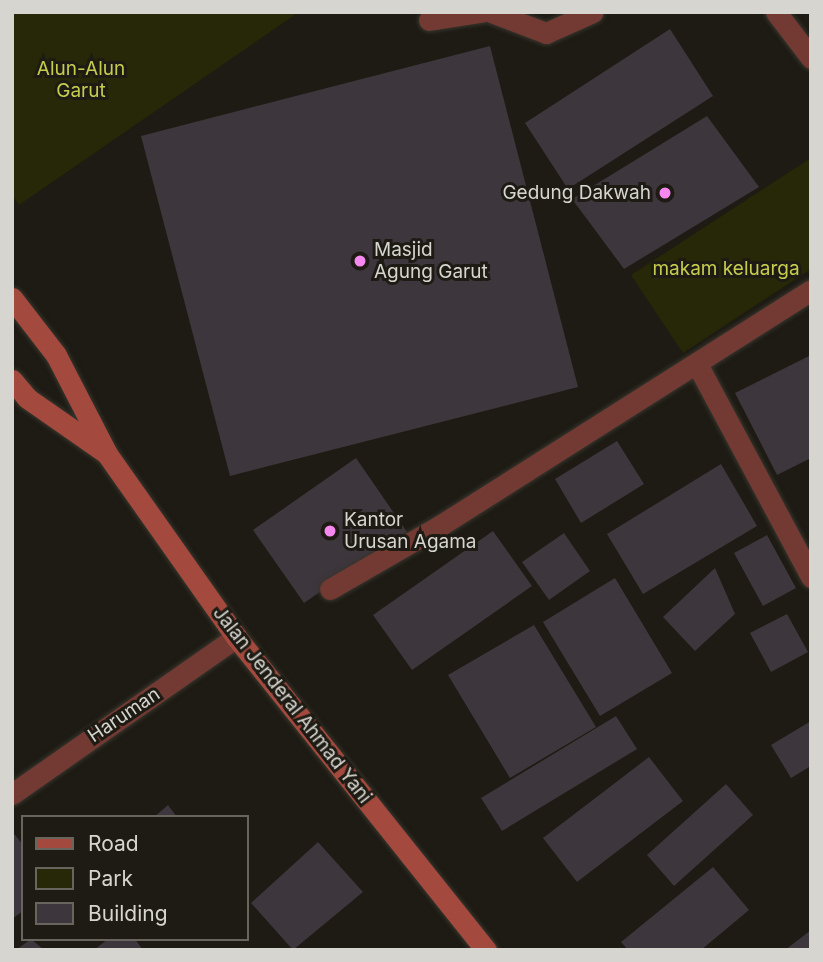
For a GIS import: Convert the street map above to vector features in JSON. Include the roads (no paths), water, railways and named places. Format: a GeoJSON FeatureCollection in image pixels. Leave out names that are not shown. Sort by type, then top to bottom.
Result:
{"type":"FeatureCollection","features":[{"type":"Feature","properties":{"kind":"main road","name":"Jalan Jenderal Ahmad Yani"},"geometry":{"type":"LineString","coordinates":[[12,298],[55,355],[107,454],[236,637],[486,950]]}},
{"type":"Feature","properties":{"kind":"main road","name":"Jalan Jenderal Ahmad Yani"},"geometry":{"type":"LineString","coordinates":[[12,380],[27,398],[107,454]]}},
{"type":"Feature","properties":{"kind":"street"},"geometry":{"type":"LineString","coordinates":[[429,20],[480,12]]}},
{"type":"Feature","properties":{"kind":"street"},"geometry":{"type":"LineString","coordinates":[[491,12],[546,33],[593,12]]}},
{"type":"Feature","properties":{"kind":"street"},"geometry":{"type":"LineString","coordinates":[[776,12],[811,58]]}},
{"type":"Feature","properties":{"kind":"street"},"geometry":{"type":"LineString","coordinates":[[330,589],[697,364],[811,290]]}},
{"type":"Feature","properties":{"kind":"street"},"geometry":{"type":"LineString","coordinates":[[697,364],[811,577]]}},
{"type":"Feature","properties":{"kind":"street","name":"Haruman"},"geometry":{"type":"LineString","coordinates":[[12,794],[236,637]]}},
{"type":"Feature","properties":{"kind":"place","name":"Gedung Dakwah"},"geometry":{"type":"Point","coordinates":[665,193]}},
{"type":"Feature","properties":{"kind":"place","name":"Masjid Agung Garut"},"geometry":{"type":"Point","coordinates":[360,261]}},
{"type":"Feature","properties":{"kind":"place","name":"Kantor Urusan Agama"},"geometry":{"type":"Point","coordinates":[330,531]}},
{"type":"Feature","properties":{"kind":"park label","name":"Alun-Alun Garut"},"geometry":{"type":"Point","coordinates":[81,80]}},
{"type":"Feature","properties":{"kind":"park label","name":"makam keluarga"},"geometry":{"type":"Point","coordinates":[726,269]}}]}
